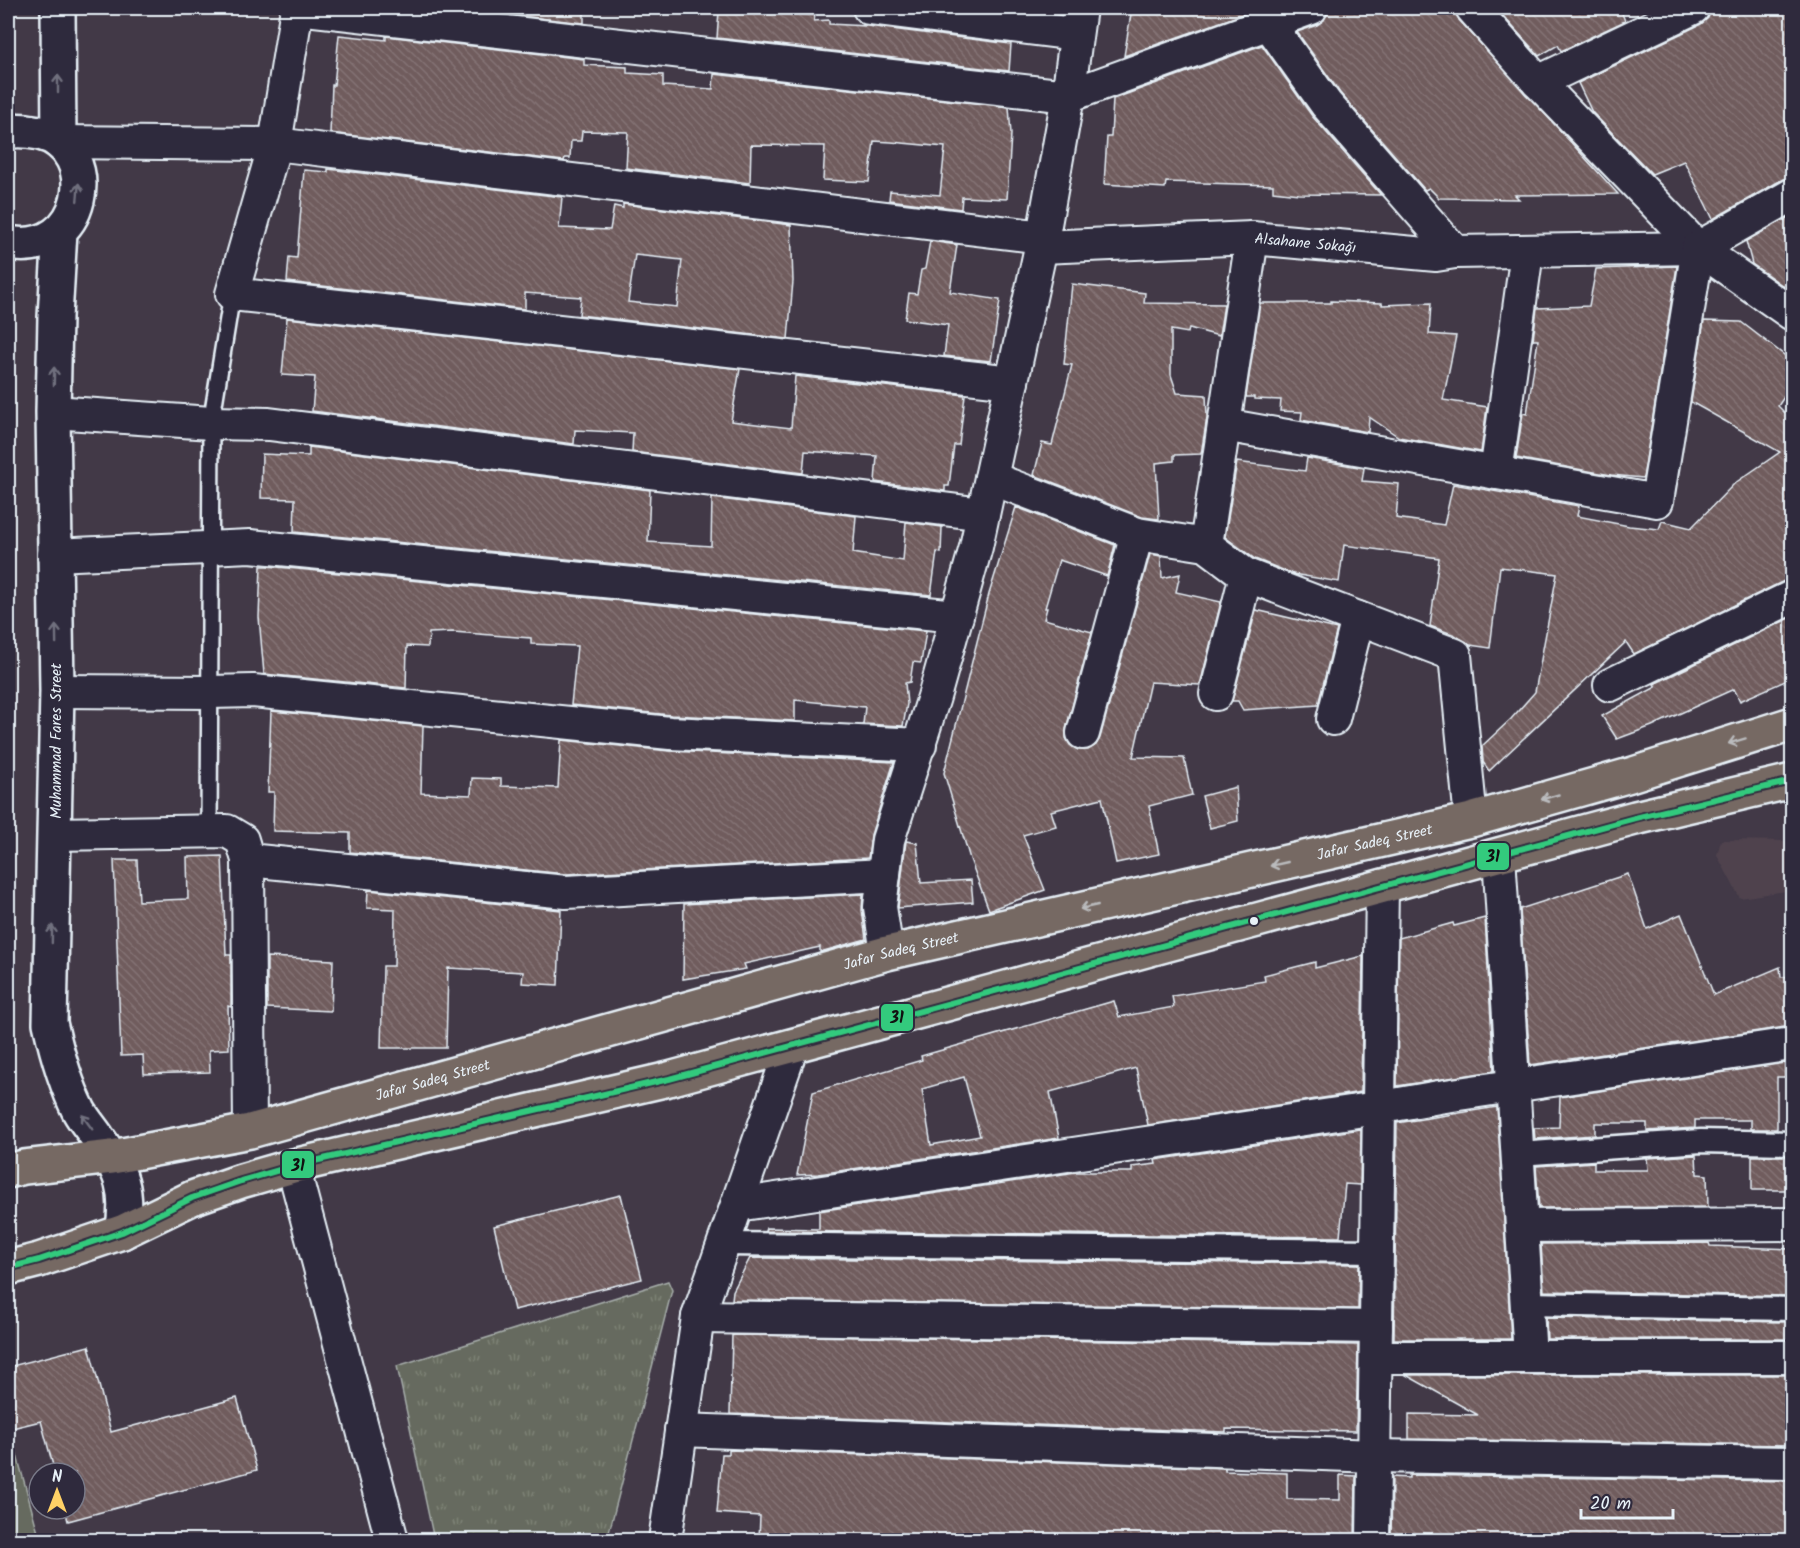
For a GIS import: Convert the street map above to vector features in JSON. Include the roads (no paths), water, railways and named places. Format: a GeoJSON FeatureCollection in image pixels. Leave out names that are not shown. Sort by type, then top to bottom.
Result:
{"type":"FeatureCollection","features":[{"type":"Feature","properties":{"kind":"main road"},"geometry":{"type":"LineString","coordinates":[[58,8],[58,142]]}},
{"type":"Feature","properties":{"kind":"main road"},"geometry":{"type":"LineString","coordinates":[[8,132],[28,130],[44,134],[58,142],[72,158],[79,176],[79,196],[73,215],[60,231],[45,240],[27,245],[8,243]]}},
{"type":"Feature","properties":{"kind":"main road","name":"Muhammad Fares Street"},"geometry":{"type":"LineString","coordinates":[[60,231],[53,412],[57,691],[50,1023],[62,1071],[80,1113],[112,1157],[120,1174],[125,1194],[126,1213],[122,1232]]}},
{"type":"Feature","properties":{"kind":"main road","name":"Jafar Sadeq Street"},"geometry":{"type":"LineString","coordinates":[[8,1171],[36,1165],[112,1157],[250,1131],[887,953],[1471,820],[1792,724]]}},
{"type":"Feature","properties":{"kind":"main road"},"geometry":{"type":"LineString","coordinates":[[8,1268],[50,1257],[122,1232],[192,1198],[293,1166],[669,1079],[1635,818],[1792,781]]}},
{"type":"Feature","properties":{"kind":"street"},"geometry":{"type":"LineString","coordinates":[[1012,382],[232,294],[276,144],[297,8],[1068,96],[1311,8]]}},
{"type":"Feature","properties":{"kind":"street"},"geometry":{"type":"LineString","coordinates":[[869,8],[1078,21],[1068,96],[1042,242],[983,514],[920,745],[888,840],[880,907],[887,953]]}},
{"type":"Feature","properties":{"kind":"street"},"geometry":{"type":"LineString","coordinates":[[1473,8],[1538,82],[1698,248],[1792,314]]}},
{"type":"Feature","properties":{"kind":"street"},"geometry":{"type":"LineString","coordinates":[[1538,82],[1693,8]]}},
{"type":"Feature","properties":{"kind":"street"},"geometry":{"type":"LineString","coordinates":[[1269,24],[1326,105],[1455,252]]}},
{"type":"Feature","properties":{"kind":"street","name":"Alsahane Sokağı"},"geometry":{"type":"LineString","coordinates":[[58,142],[276,144],[1042,242],[1252,238],[1436,255],[1455,252],[1698,248]]}},
{"type":"Feature","properties":{"kind":"street"},"geometry":{"type":"LineString","coordinates":[[1698,248],[1792,195]]}},
{"type":"Feature","properties":{"kind":"street"},"geometry":{"type":"LineString","coordinates":[[1206,545],[1252,238]]}},
{"type":"Feature","properties":{"kind":"street"},"geometry":{"type":"LineString","coordinates":[[1224,425],[1657,501],[1698,248]]}},
{"type":"Feature","properties":{"kind":"street"},"geometry":{"type":"LineString","coordinates":[[1496,473],[1527,252]]}},
{"type":"Feature","properties":{"kind":"street"},"geometry":{"type":"LineString","coordinates":[[53,412],[281,426],[983,514]]}},
{"type":"Feature","properties":{"kind":"street"},"geometry":{"type":"LineString","coordinates":[[991,478],[1137,534],[1206,545],[1246,575],[1455,655],[1471,820]]}},
{"type":"Feature","properties":{"kind":"street"},"geometry":{"type":"LineString","coordinates":[[1083,733],[1137,534]]}},
{"type":"Feature","properties":{"kind":"street"},"geometry":{"type":"LineString","coordinates":[[54,555],[250,546],[957,616]]}},
{"type":"Feature","properties":{"kind":"street"},"geometry":{"type":"LineString","coordinates":[[1215,694],[1246,575]]}},
{"type":"Feature","properties":{"kind":"street"},"geometry":{"type":"LineString","coordinates":[[1610,685],[1792,597]]}},
{"type":"Feature","properties":{"kind":"street"},"geometry":{"type":"LineString","coordinates":[[1334,719],[1358,618]]}},
{"type":"Feature","properties":{"kind":"street"},"geometry":{"type":"LineString","coordinates":[[57,691],[253,691],[670,733],[920,745]]}},
{"type":"Feature","properties":{"kind":"street"},"geometry":{"type":"LineString","coordinates":[[55,834],[227,831],[242,840],[248,860],[250,1131]]}},
{"type":"Feature","properties":{"kind":"street"},"geometry":{"type":"LineString","coordinates":[[1499,855],[1530,1357]]}},
{"type":"Feature","properties":{"kind":"street"},"geometry":{"type":"LineString","coordinates":[[248,860],[566,892],[884,875]]}},
{"type":"Feature","properties":{"kind":"street"},"geometry":{"type":"LineString","coordinates":[[1373,1540],[1377,1108],[1382,886]]}},
{"type":"Feature","properties":{"kind":"street"},"geometry":{"type":"LineString","coordinates":[[737,1205],[1792,1044]]}},
{"type":"Feature","properties":{"kind":"street"},"geometry":{"type":"LineString","coordinates":[[664,1540],[698,1317],[792,1046]]}},
{"type":"Feature","properties":{"kind":"street"},"geometry":{"type":"LineString","coordinates":[[1519,1154],[1701,1142],[1792,1143]]}},
{"type":"Feature","properties":{"kind":"street"},"geometry":{"type":"LineString","coordinates":[[293,1166],[392,1540]]}},
{"type":"Feature","properties":{"kind":"street"},"geometry":{"type":"LineString","coordinates":[[1522,1226],[1792,1224]]}},
{"type":"Feature","properties":{"kind":"street"},"geometry":{"type":"LineString","coordinates":[[724,1244],[1377,1251]]}},
{"type":"Feature","properties":{"kind":"street"},"geometry":{"type":"LineString","coordinates":[[1527,1304],[1792,1309]]}},
{"type":"Feature","properties":{"kind":"street"},"geometry":{"type":"LineString","coordinates":[[698,1317],[1376,1342],[1530,1357],[1792,1357]]}},
{"type":"Feature","properties":{"kind":"street"},"geometry":{"type":"LineString","coordinates":[[681,1430],[1374,1456],[1792,1463]]}},
{"type":"Feature","properties":{"kind":"lane"},"geometry":{"type":"LineString","coordinates":[[209,831],[211,423],[232,294]]}}]}
